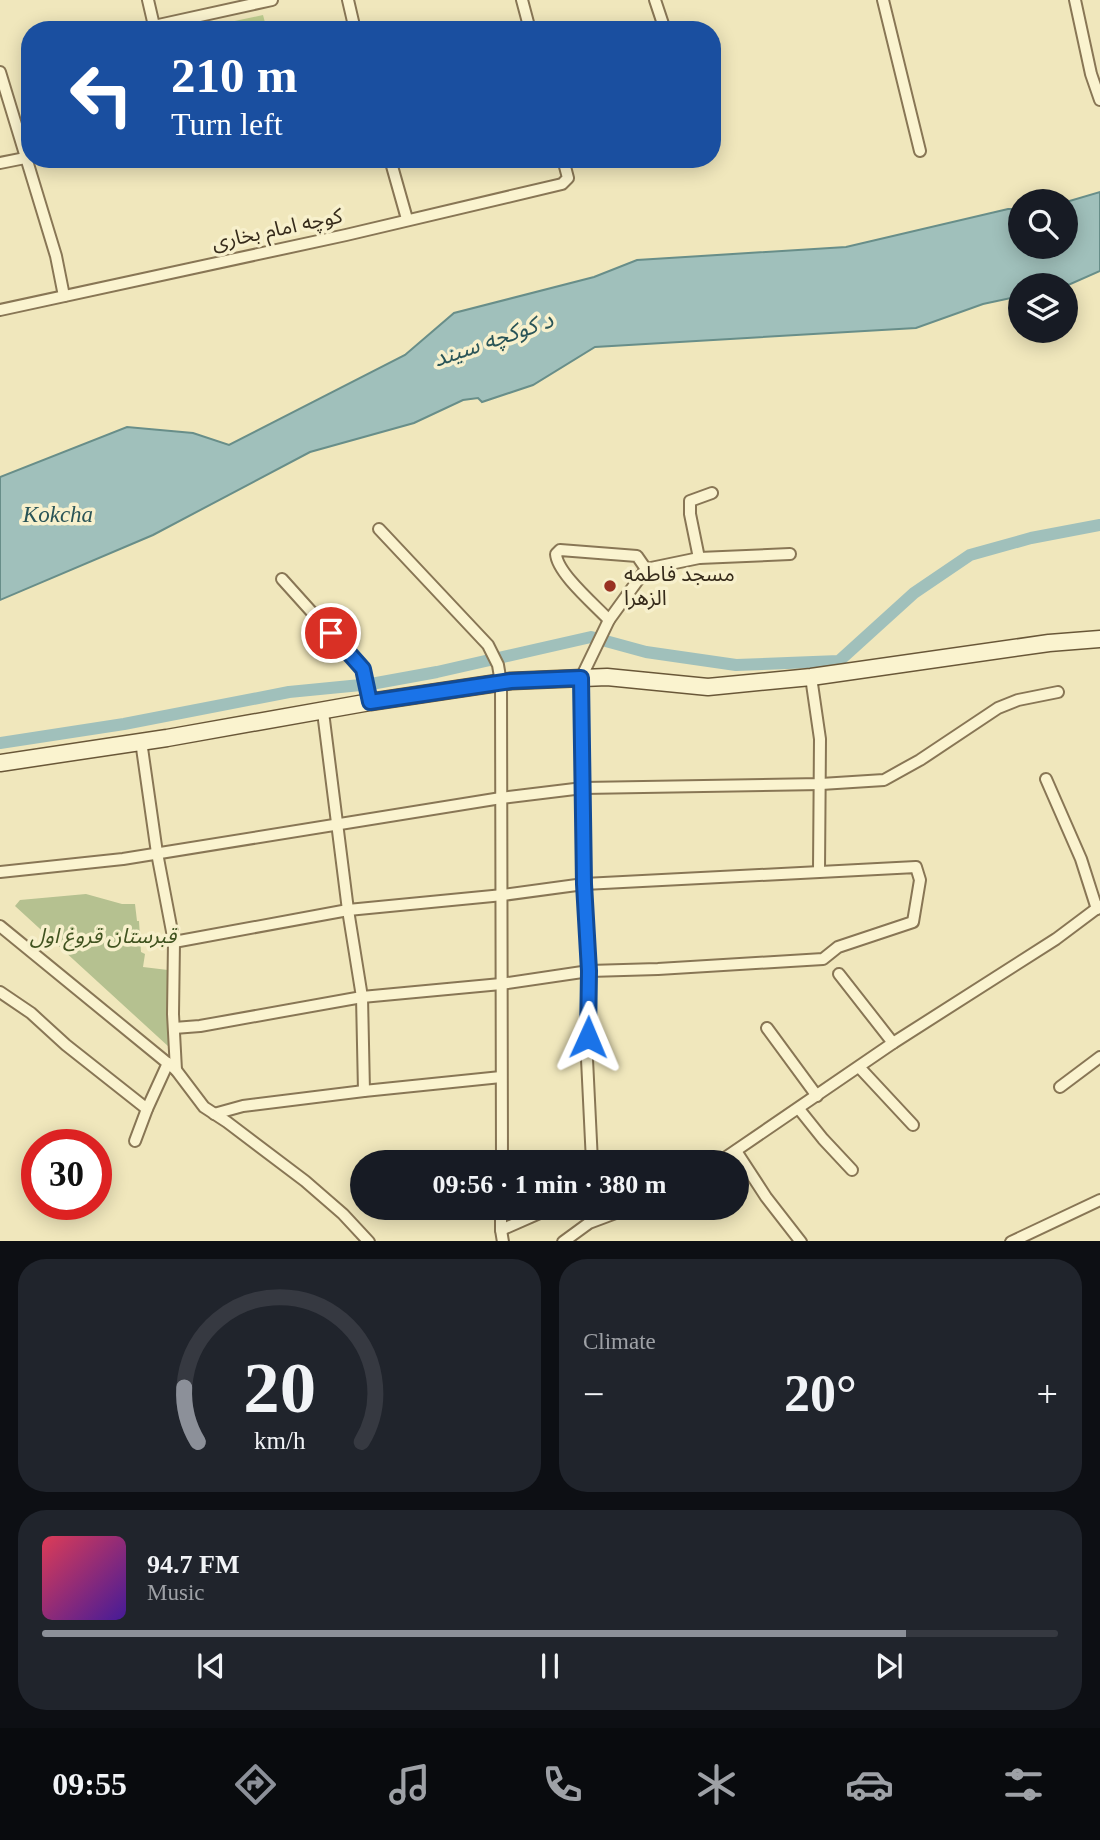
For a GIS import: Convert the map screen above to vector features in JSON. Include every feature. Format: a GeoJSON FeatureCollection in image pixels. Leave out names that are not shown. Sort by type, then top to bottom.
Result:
{"type":"FeatureCollection","features":[{"type":"Feature","properties":{"kind":"street"},"geometry":{"type":"LineString","coordinates":[[148,0],[152,21]]}},
{"type":"Feature","properties":{"kind":"street"},"geometry":{"type":"LineString","coordinates":[[184,21],[272,0]]}},
{"type":"Feature","properties":{"kind":"street"},"geometry":{"type":"LineString","coordinates":[[348,0],[353,21]]}},
{"type":"Feature","properties":{"kind":"street"},"geometry":{"type":"LineString","coordinates":[[522,0],[528,21]]}},
{"type":"Feature","properties":{"kind":"street"},"geometry":{"type":"LineString","coordinates":[[655,0],[661,21]]}},
{"type":"Feature","properties":{"kind":"street"},"geometry":{"type":"LineString","coordinates":[[883,0],[920,151]]}},
{"type":"Feature","properties":{"kind":"street"},"geometry":{"type":"LineString","coordinates":[[1075,0],[1091,74],[1100,100]]}},
{"type":"Feature","properties":{"kind":"street"},"geometry":{"type":"LineString","coordinates":[[0,72],[21,136]]}},
{"type":"Feature","properties":{"kind":"street"},"geometry":{"type":"LineString","coordinates":[[0,163],[21,158]]}},
{"type":"Feature","properties":{"kind":"street"},"geometry":{"type":"LineString","coordinates":[[31,168],[64,296]]}},
{"type":"Feature","properties":{"kind":"street"},"geometry":{"type":"LineString","coordinates":[[393,168],[407,219]]}},
{"type":"Feature","properties":{"kind":"street","name":"کوچه امام بخاری"},"geometry":{"type":"LineString","coordinates":[[0,310],[562,184],[568,178],[565,168]]}},
{"type":"Feature","properties":{"kind":"street"},"geometry":{"type":"LineString","coordinates":[[699,558],[690,501],[712,493]]}},
{"type":"Feature","properties":{"kind":"street"},"geometry":{"type":"LineString","coordinates":[[379,529],[488,645],[498,666],[501,683],[503,895],[502,1150]]}},
{"type":"Feature","properties":{"kind":"street"},"geometry":{"type":"LineString","coordinates":[[609,620],[566,574],[556,554],[560,550],[637,556],[646,569]]}},
{"type":"Feature","properties":{"kind":"street"},"geometry":{"type":"LineString","coordinates":[[591,1150],[587,1059],[589,971],[584,884],[581,678],[609,620],[646,569],[699,558],[790,554]]}},
{"type":"Feature","properties":{"kind":"street"},"geometry":{"type":"LineString","coordinates":[[282,579],[363,669],[369,695]]}},
{"type":"Feature","properties":{"kind":"street"},"geometry":{"type":"LineString","coordinates":[[0,763],[323,712],[369,695],[607,677],[708,687],[811,677],[1049,643],[1100,639]]}},
{"type":"Feature","properties":{"kind":"street"},"geometry":{"type":"LineString","coordinates":[[811,677],[820,739],[819,870]]}},
{"type":"Feature","properties":{"kind":"street"},"geometry":{"type":"LineString","coordinates":[[0,872],[123,859],[501,798],[583,788],[884,780],[920,760],[998,708],[1018,700],[1058,692]]}},
{"type":"Feature","properties":{"kind":"street"},"geometry":{"type":"LineString","coordinates":[[323,712],[348,911],[362,997],[363,1091]]}},
{"type":"Feature","properties":{"kind":"street"},"geometry":{"type":"LineString","coordinates":[[135,1141],[146,1109],[172,1066],[174,1028],[174,942],[157,853],[141,741]]}},
{"type":"Feature","properties":{"kind":"street"},"geometry":{"type":"LineString","coordinates":[[738,1150],[893,1044],[1056,939],[1098,907],[1082,859],[1046,779]]}},
{"type":"Feature","properties":{"kind":"street"},"geometry":{"type":"LineString","coordinates":[[174,942],[348,911],[584,884],[916,867],[920,880],[913,922],[838,947],[823,959],[589,971],[501,984],[362,997],[200,1026],[174,1028]]}},
{"type":"Feature","properties":{"kind":"street"},"geometry":{"type":"LineString","coordinates":[[0,926],[172,1066],[204,1107],[305,1181],[369,1241]]}},
{"type":"Feature","properties":{"kind":"street"},"geometry":{"type":"LineString","coordinates":[[839,974],[893,1044]]}},
{"type":"Feature","properties":{"kind":"street"},"geometry":{"type":"LineString","coordinates":[[0,992],[31,1013],[66,1045],[146,1109]]}},
{"type":"Feature","properties":{"kind":"street"},"geometry":{"type":"LineString","coordinates":[[767,1028],[817,1096]]}},
{"type":"Feature","properties":{"kind":"street"},"geometry":{"type":"LineString","coordinates":[[1060,1087],[1100,1057]]}},
{"type":"Feature","properties":{"kind":"street"},"geometry":{"type":"LineString","coordinates":[[859,1067],[913,1125]]}},
{"type":"Feature","properties":{"kind":"street"},"geometry":{"type":"LineString","coordinates":[[214,1114],[243,1106],[501,1077]]}},
{"type":"Feature","properties":{"kind":"street"},"geometry":{"type":"LineString","coordinates":[[799,1109],[852,1170]]}},
{"type":"Feature","properties":{"kind":"street"},"geometry":{"type":"LineString","coordinates":[[749,1171],[801,1241]]}},
{"type":"Feature","properties":{"kind":"street"},"geometry":{"type":"LineString","coordinates":[[1011,1241],[1100,1200]]}},
{"type":"Feature","properties":{"kind":"street"},"geometry":{"type":"LineString","coordinates":[[502,1236],[530,1220]]}},
{"type":"Feature","properties":{"kind":"street"},"geometry":{"type":"LineString","coordinates":[[562,1241],[597,1220]]}},
{"type":"Feature","properties":{"kind":"green space"},"geometry":{"type":"Polygon","coordinates":[[[263,15],[265,21],[235,21],[263,15]]]}},
{"type":"Feature","properties":{"kind":"green space","name":"قبرستان قروغ اول"},"geometry":{"type":"Polygon","coordinates":[[[86,894],[122,904],[135,904],[141,952],[145,954],[143,967],[168,970],[169,1047],[15,906],[20,900],[86,894]]]}},
{"type":"Feature","properties":{"kind":"water","name":"Kokcha"},"geometry":{"type":"Polygon","coordinates":[[[1100,192],[1100,271],[1078,281],[1078,273],[1008,273],[1008,299],[983,304],[916,328],[595,347],[533,385],[482,402],[478,398],[463,400],[414,423],[310,452],[153,535],[0,600],[0,477],[127,427],[193,433],[229,445],[405,355],[454,313],[594,277],[637,260],[846,247],[1008,209],[1008,259],[1078,259],[1078,198],[1100,192]]]}},
{"type":"Feature","properties":{"kind":"waterway"},"geometry":{"type":"LineString","coordinates":[[0,743],[124,724],[289,692],[371,684],[591,637],[646,652],[736,665],[839,661],[914,593],[970,555],[1031,538],[1100,525]]}},
{"type":"Feature","properties":{"kind":"place","name":"مسجد فاطمه الزهرا"},"geometry":{"type":"Point","coordinates":[610,586]}},
{"type":"Feature","properties":{"kind":"route"},"geometry":{"type":"LineString","coordinates":[[331,633],[363,669],[370,702],[511,681],[581,678],[584,884],[589,971],[588,1037]]}},
{"type":"Feature","properties":{"kind":"water label","name":"د کوکچه سیند"},"geometry":{"type":"Point","coordinates":[493,339]}}]}
